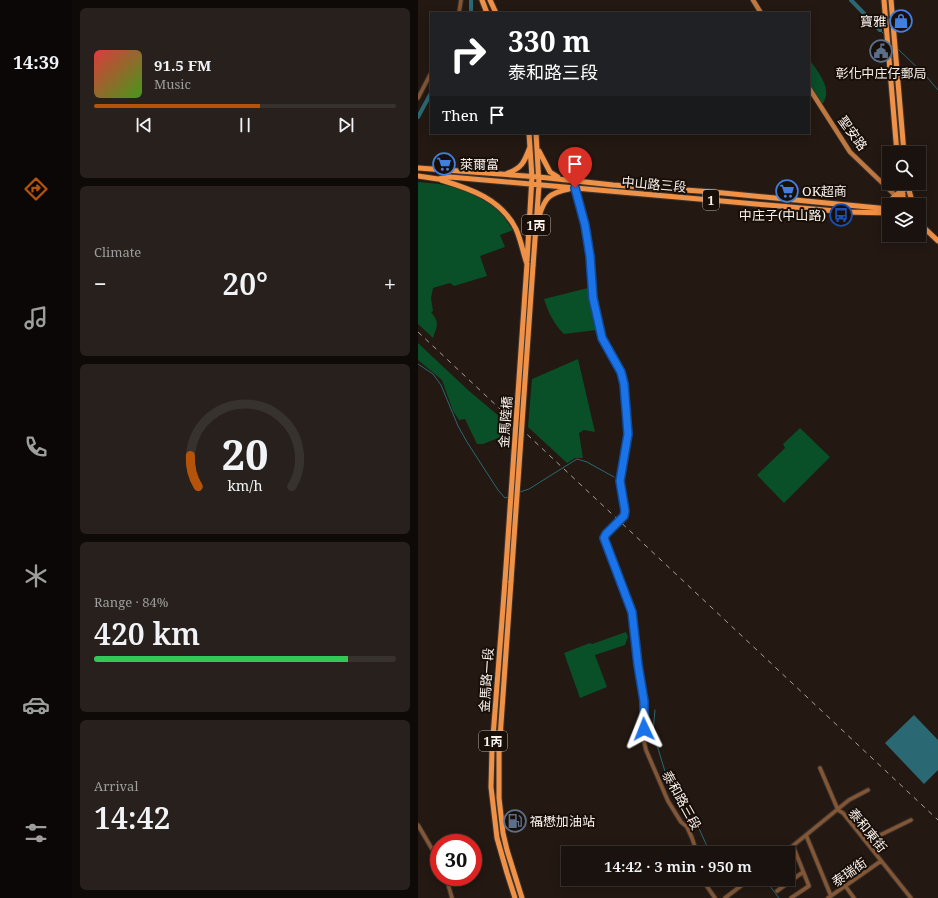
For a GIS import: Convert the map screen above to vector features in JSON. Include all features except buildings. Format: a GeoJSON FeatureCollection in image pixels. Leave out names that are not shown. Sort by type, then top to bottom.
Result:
{"type":"FeatureCollection","features":[{"type":"Feature","properties":{"kind":"main road"},"geometry":{"type":"LineString","coordinates":[[482,0],[487,12]]}},
{"type":"Feature","properties":{"kind":"main road"},"geometry":{"type":"LineString","coordinates":[[490,0],[496,12]]}},
{"type":"Feature","properties":{"kind":"main road"},"geometry":{"type":"LineString","coordinates":[[884,0],[896,146]]}},
{"type":"Feature","properties":{"kind":"main road"},"geometry":{"type":"LineString","coordinates":[[891,0],[903,146]]}},
{"type":"Feature","properties":{"kind":"main road","name":"1丙"},"geometry":{"type":"LineString","coordinates":[[527,264],[532,184],[529,134]]}},
{"type":"Feature","properties":{"kind":"main road","name":"1丙"},"geometry":{"type":"LineString","coordinates":[[536,134],[539,185],[536,223]]}},
{"type":"Feature","properties":{"kind":"main road"},"geometry":{"type":"LineString","coordinates":[[503,175],[521,166],[531,146]]}},
{"type":"Feature","properties":{"kind":"main road"},"geometry":{"type":"LineString","coordinates":[[538,148],[550,172],[555,176],[569,181]]}},
{"type":"Feature","properties":{"kind":"main road","name":"中山路三段"},"geometry":{"type":"LineString","coordinates":[[418,168],[539,177],[882,211]]}},
{"type":"Feature","properties":{"kind":"main road","name":"中山路三段"},"geometry":{"type":"LineString","coordinates":[[418,176],[438,179],[450,177],[847,212],[882,211]]}},
{"type":"Feature","properties":{"kind":"main road","name":"1"},"geometry":{"type":"LineString","coordinates":[[438,179],[481,194],[504,211],[516,229],[527,264]]}},
{"type":"Feature","properties":{"kind":"main road"},"geometry":{"type":"LineString","coordinates":[[536,223],[544,201],[557,192],[575,188]]}},
{"type":"Feature","properties":{"kind":"main road","name":"金馬陸橋"},"geometry":{"type":"LineString","coordinates":[[508,581],[536,223]]}},
{"type":"Feature","properties":{"kind":"main road"},"geometry":{"type":"LineString","coordinates":[[926,230],[938,241]]}},
{"type":"Feature","properties":{"kind":"main road","name":"金馬陸橋"},"geometry":{"type":"LineString","coordinates":[[508,581],[527,264]]}},
{"type":"Feature","properties":{"kind":"main road","name":"金馬路一段"},"geometry":{"type":"LineString","coordinates":[[508,581],[492,750],[491,787],[497,838],[506,873],[515,898]]}},
{"type":"Feature","properties":{"kind":"main road","name":"金馬路一段"},"geometry":{"type":"LineString","coordinates":[[508,581],[499,752],[499,798],[506,850],[522,898]]}},
{"type":"Feature","properties":{"kind":"street"},"geometry":{"type":"LineString","coordinates":[[459,12],[461,0]]}},
{"type":"Feature","properties":{"kind":"street"},"geometry":{"type":"LineString","coordinates":[[752,0],[760,12]]}},
{"type":"Feature","properties":{"kind":"street"},"geometry":{"type":"LineString","coordinates":[[418,98],[430,75]]}},
{"type":"Feature","properties":{"kind":"street","name":"聖安路"},"geometry":{"type":"LineString","coordinates":[[810,90],[850,152],[901,198]]}},
{"type":"Feature","properties":{"kind":"street","name":"泰和路三段"},"geometry":{"type":"LineString","coordinates":[[576,181],[575,188],[585,225],[590,256],[593,298],[601,331],[608,349],[621,372],[626,401],[628,434],[620,481],[625,511],[624,516],[606,534],[604,538],[632,612],[644,701],[644,741],[646,750],[668,801],[681,822],[687,827],[695,846]]}},
{"type":"Feature","properties":{"kind":"street"},"geometry":{"type":"LineString","coordinates":[[820,768],[838,810],[849,800],[868,790]]}},
{"type":"Feature","properties":{"kind":"street","name":"泰和東街"},"geometry":{"type":"LineString","coordinates":[[793,846],[838,810],[844,813],[911,898]]}},
{"type":"Feature","properties":{"kind":"street"},"geometry":{"type":"LineString","coordinates":[[866,842],[911,820]]}},
{"type":"Feature","properties":{"kind":"street"},"geometry":{"type":"LineString","coordinates":[[418,825],[430,846]]}},
{"type":"Feature","properties":{"kind":"street"},"geometry":{"type":"LineString","coordinates":[[806,835],[830,897]]}},
{"type":"Feature","properties":{"kind":"street"},"geometry":{"type":"LineString","coordinates":[[791,898],[809,886],[795,851]]}},
{"type":"Feature","properties":{"kind":"street","name":"泰瑞街"},"geometry":{"type":"LineString","coordinates":[[830,897],[882,861]]}},
{"type":"Feature","properties":{"kind":"street"},"geometry":{"type":"LineString","coordinates":[[777,891],[804,872]]}},
{"type":"Feature","properties":{"kind":"street"},"geometry":{"type":"LineString","coordinates":[[449,886],[452,898]]}},
{"type":"Feature","properties":{"kind":"street"},"geometry":{"type":"LineString","coordinates":[[707,886],[714,897],[709,898]]}},
{"type":"Feature","properties":{"kind":"street"},"geometry":{"type":"LineString","coordinates":[[725,898],[740,886]]}},
{"type":"Feature","properties":{"kind":"street"},"geometry":{"type":"LineString","coordinates":[[846,887],[854,898]]}},
{"type":"Feature","properties":{"kind":"green space"},"geometry":{"type":"Polygon","coordinates":[[[810,61],[824,82],[826,88],[825,100],[821,105],[810,89],[810,61]]]}},
{"type":"Feature","properties":{"kind":"green space"},"geometry":{"type":"Polygon","coordinates":[[[418,182],[451,186],[471,192],[498,210],[513,230],[500,235],[505,247],[480,256],[487,276],[454,286],[450,283],[433,288],[431,298],[433,311],[431,312],[436,319],[437,325],[433,338],[418,324],[418,182]]]}},
{"type":"Feature","properties":{"kind":"green space"},"geometry":{"type":"Polygon","coordinates":[[[588,288],[597,330],[564,334],[552,318],[544,299],[588,288]]]}},
{"type":"Feature","properties":{"kind":"green space"},"geometry":{"type":"Polygon","coordinates":[[[418,343],[468,390],[513,428],[511,433],[483,444],[477,444],[465,419],[459,420],[453,411],[442,380],[418,360],[418,343]]]}},
{"type":"Feature","properties":{"kind":"green space"},"geometry":{"type":"Polygon","coordinates":[[[578,359],[595,432],[584,430],[579,433],[583,458],[575,458],[567,463],[528,427],[532,379],[578,359]]]}},
{"type":"Feature","properties":{"kind":"green space"},"geometry":{"type":"Polygon","coordinates":[[[800,428],[830,457],[784,503],[757,475],[785,448],[783,444],[800,428]]]}},
{"type":"Feature","properties":{"kind":"green space"},"geometry":{"type":"Polygon","coordinates":[[[626,632],[628,637],[625,645],[595,655],[607,687],[580,698],[564,653],[626,632]]]}},
{"type":"Feature","properties":{"kind":"water"},"geometry":{"type":"Polygon","coordinates":[[[914,715],[938,740],[938,770],[924,784],[885,743],[914,715]]]}},
{"type":"Feature","properties":{"kind":"waterway"},"geometry":{"type":"LineString","coordinates":[[471,0],[471,12]]}},
{"type":"Feature","properties":{"kind":"waterway"},"geometry":{"type":"LineString","coordinates":[[851,0],[880,30]]}},
{"type":"Feature","properties":{"kind":"waterway"},"geometry":{"type":"LineString","coordinates":[[880,30],[885,35]]}},
{"type":"Feature","properties":{"kind":"waterway"},"geometry":{"type":"LineString","coordinates":[[898,49],[938,90]]}},
{"type":"Feature","properties":{"kind":"waterway"},"geometry":{"type":"LineString","coordinates":[[418,117],[430,95]]}},
{"type":"Feature","properties":{"kind":"waterway"},"geometry":{"type":"LineString","coordinates":[[418,364],[433,374],[441,385],[458,426],[467,442],[498,490],[505,498],[508,497]]}},
{"type":"Feature","properties":{"kind":"waterway"},"geometry":{"type":"LineString","coordinates":[[520,492],[529,489],[577,459],[587,462],[614,477]]}},
{"type":"Feature","properties":{"kind":"waterway"},"geometry":{"type":"LineString","coordinates":[[655,710],[653,732],[667,778],[677,797],[693,815],[707,846]]}},
{"type":"Feature","properties":{"kind":"waterway"},"geometry":{"type":"LineString","coordinates":[[770,886],[779,898]]}},
{"type":"Feature","properties":{"kind":"railway"},"geometry":{"type":"LineString","coordinates":[[418,332],[938,820]]}},
{"type":"Feature","properties":{"kind":"place","name":"寶雅"},"geometry":{"type":"Point","coordinates":[901,21]}},
{"type":"Feature","properties":{"kind":"place","name":"彰化中庄仔郵局"},"geometry":{"type":"Point","coordinates":[881,51]}},
{"type":"Feature","properties":{"kind":"place","name":"萊爾富"},"geometry":{"type":"Point","coordinates":[444,164]}},
{"type":"Feature","properties":{"kind":"place","name":"OK超商"},"geometry":{"type":"Point","coordinates":[787,191]}},
{"type":"Feature","properties":{"kind":"place","name":"中庄子(中山路)"},"geometry":{"type":"Point","coordinates":[841,215]}},
{"type":"Feature","properties":{"kind":"place","name":"福懋加油站"},"geometry":{"type":"Point","coordinates":[515,821]}},
{"type":"Feature","properties":{"kind":"route"},"geometry":{"type":"LineString","coordinates":[[575,188],[585,225],[590,256],[593,298],[602,338],[621,372],[624,384],[628,434],[620,481],[623,490],[625,511],[624,516],[606,534],[604,538],[632,612],[644,701],[644,729]]}}]}
